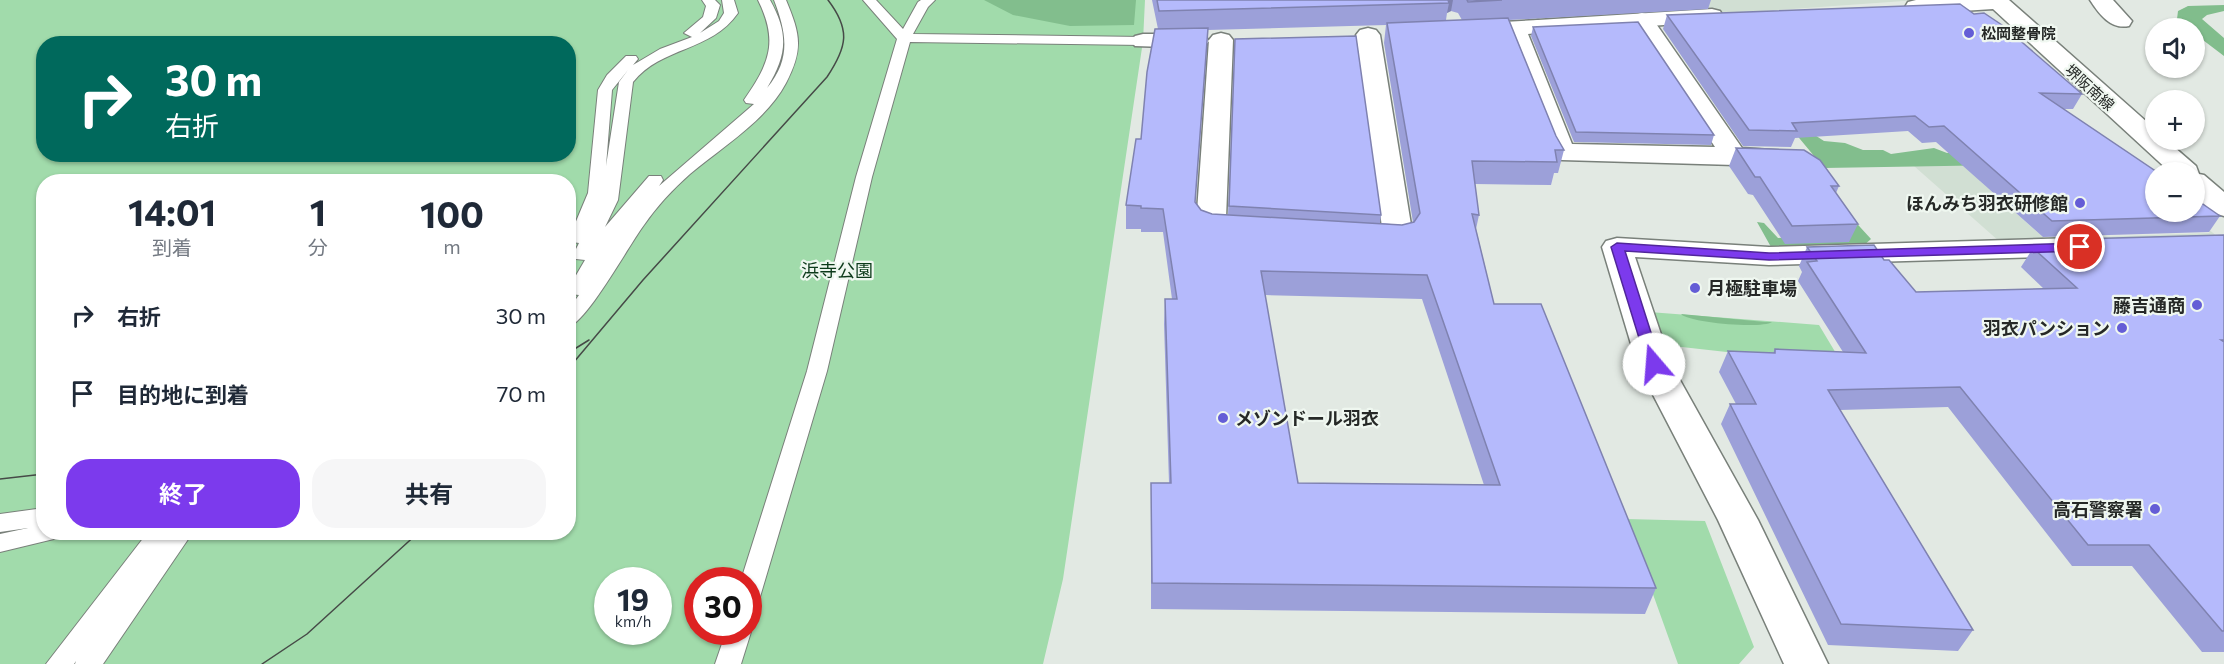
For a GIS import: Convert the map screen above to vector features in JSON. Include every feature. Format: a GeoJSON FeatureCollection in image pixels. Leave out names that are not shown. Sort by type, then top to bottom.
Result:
{"type":"FeatureCollection","features":[{"type":"Feature","properties":{"kind":"street"},"geometry":{"type":"LineString","coordinates":[[2102,0],[2121,21]]}},
{"type":"Feature","properties":{"kind":"street"},"geometry":{"type":"LineString","coordinates":[[1893,8],[1998,1]]}},
{"type":"Feature","properties":{"kind":"street","name":"堺阪南線"},"geometry":{"type":"LineString","coordinates":[[1998,1],[2175,162]]}},
{"type":"Feature","properties":{"kind":"street"},"geometry":{"type":"LineString","coordinates":[[1455,30],[1738,15]]}},
{"type":"Feature","properties":{"kind":"street"},"geometry":{"type":"LineString","coordinates":[[1642,20],[1735,157]]}},
{"type":"Feature","properties":{"kind":"street"},"geometry":{"type":"LineString","coordinates":[[1526,27],[1562,152],[1806,158]]}},
{"type":"Feature","properties":{"kind":"street"},"geometry":{"type":"LineString","coordinates":[[1339,234],[1398,237],[1368,35]]}},
{"type":"Feature","properties":{"kind":"street"},"geometry":{"type":"LineString","coordinates":[[1143,41],[1232,40],[1211,226],[1269,230]]}},
{"type":"Feature","properties":{"kind":"street"},"geometry":{"type":"LineString","coordinates":[[2205,190],[2224,207]]}},
{"type":"Feature","properties":{"kind":"street"},"geometry":{"type":"LineString","coordinates":[[1806,664],[1738,520],[1654,364],[1617,247],[1769,256],[2104,246]]}},
{"type":"Feature","properties":{"kind":"lane"},"geometry":{"type":"LineString","coordinates":[[576,242],[596,193],[604,90],[629,61],[661,44],[692,32],[707,22],[713,12],[713,5],[708,0]]}},
{"type":"Feature","properties":{"kind":"lane"},"geometry":{"type":"LineString","coordinates":[[576,266],[610,200],[626,82],[637,68],[653,57],[720,27],[731,13],[728,0]]}},
{"type":"Feature","properties":{"kind":"lane"},"geometry":{"type":"LineString","coordinates":[[576,291],[588,274],[610,232],[634,202],[675,161],[749,103],[763,85],[778,47],[774,15],[764,0]]}},
{"type":"Feature","properties":{"kind":"lane"},"geometry":{"type":"LineString","coordinates":[[576,312],[642,213],[687,168],[751,116],[774,92],[789,65],[792,50],[788,16],[780,0]]}},
{"type":"Feature","properties":{"kind":"lane"},"geometry":{"type":"LineString","coordinates":[[869,0],[904,38],[1143,41]]}},
{"type":"Feature","properties":{"kind":"lane"},"geometry":{"type":"LineString","coordinates":[[757,567],[817,371],[864,177],[904,38],[923,4],[929,0]]}},
{"type":"Feature","properties":{"kind":"lane"},"geometry":{"type":"LineString","coordinates":[[0,524],[36,518]]}},
{"type":"Feature","properties":{"kind":"lane"},"geometry":{"type":"LineString","coordinates":[[0,543],[36,535]]}},
{"type":"Feature","properties":{"kind":"lane"},"geometry":{"type":"LineString","coordinates":[[59,664],[156,540]]}},
{"type":"Feature","properties":{"kind":"lane"},"geometry":{"type":"LineString","coordinates":[[88,664],[176,540]]}},
{"type":"Feature","properties":{"kind":"lane"},"geometry":{"type":"LineString","coordinates":[[728,664],[734,645]]}},
{"type":"Feature","properties":{"kind":"shaded area"},"geometry":{"type":"Polygon","coordinates":[[[984,0],[1136,0],[1134,25],[1070,26],[1013,15],[984,0]]]}},
{"type":"Feature","properties":{"kind":"shaded area"},"geometry":{"type":"Polygon","coordinates":[[[1516,0],[1918,0],[1538,27],[1516,0]]]}},
{"type":"Feature","properties":{"kind":"shaded area"},"geometry":{"type":"Polygon","coordinates":[[[2224,5],[2224,11],[2203,18],[2177,18],[2178,11],[2188,6],[2224,5]]]}},
{"type":"Feature","properties":{"kind":"shaded area"},"geometry":{"type":"Polygon","coordinates":[[[2205,22],[2224,38],[2224,56],[2205,42],[2205,22]]]}},
{"type":"Feature","properties":{"kind":"shaded area"},"geometry":{"type":"Polygon","coordinates":[[[1776,110],[1824,141],[1845,143],[1863,150],[1883,150],[1891,154],[1934,148],[1947,153],[1966,151],[2132,163],[1824,168],[1776,110]]]}},
{"type":"Feature","properties":{"kind":"shaded area"},"geometry":{"type":"Polygon","coordinates":[[[2132,163],[1980,181],[2045,239],[2210,233],[2194,222],[2200,222],[2219,238],[2000,242],[1914,166],[2132,163]]]}},
{"type":"Feature","properties":{"kind":"shaded area"},"geometry":{"type":"Polygon","coordinates":[[[1817,180],[1871,239],[1862,247],[1771,247],[1757,222],[1764,223],[1778,238],[1799,237],[1817,180]]]}},
{"type":"Feature","properties":{"kind":"shaded area"},"geometry":{"type":"Polygon","coordinates":[[[1681,314],[1772,322],[1755,325],[1726,324],[1697,320],[1681,314]]]}},
{"type":"Feature","properties":{"kind":"green space","name":"浜寺公園"},"geometry":{"type":"Polygon","coordinates":[[[0,0],[1145,0],[1143,41],[1063,579],[1043,664],[0,664],[0,0]]]}},
{"type":"Feature","properties":{"kind":"green space"},"geometry":{"type":"Polygon","coordinates":[[[1649,312],[1819,325],[1843,365],[1664,345],[1649,312]]]}},
{"type":"Feature","properties":{"kind":"green space"},"geometry":{"type":"Polygon","coordinates":[[[1626,519],[1705,521],[1754,647],[1739,664],[1678,664],[1626,519]]]}},
{"type":"Feature","properties":{"kind":"building"},"geometry":{"type":"Polygon","coordinates":[[[1157,0],[1448,0],[1449,3],[1159,11],[1157,0]]]}},
{"type":"Feature","properties":{"kind":"building"},"geometry":{"type":"Polygon","coordinates":[[[1467,0],[1502,0],[1468,2],[1467,0]]]}},
{"type":"Feature","properties":{"kind":"building"},"geometry":{"type":"Polygon","coordinates":[[[1960,4],[1974,14],[1984,13],[2002,25],[2082,94],[2040,93],[2145,164],[2145,218],[2052,221],[1944,126],[1929,127],[1915,116],[1792,123],[1797,131],[1749,130],[1667,15],[1960,4]]]}},
{"type":"Feature","properties":{"kind":"building"},"geometry":{"type":"Polygon","coordinates":[[[1508,18],[1556,136],[1564,150],[1555,150],[1557,162],[1472,161],[1479,215],[1472,214],[1494,304],[1541,304],[1656,588],[1152,583],[1151,483],[1171,483],[1165,299],[1177,299],[1163,209],[1126,205],[1136,139],[1141,139],[1147,72],[1155,29],[1208,28],[1195,202],[1201,210],[1212,214],[1402,225],[1414,222],[1420,213],[1387,23],[1508,18]],[[1261,271],[1298,483],[1500,485],[1427,275],[1261,271]]]}},
{"type":"Feature","properties":{"kind":"building"},"geometry":{"type":"Polygon","coordinates":[[[1638,22],[1714,135],[1576,132],[1533,27],[1638,22]]]}},
{"type":"Feature","properties":{"kind":"building"},"geometry":{"type":"Polygon","coordinates":[[[1356,36],[1381,215],[1229,206],[1235,39],[1356,36]]]}},
{"type":"Feature","properties":{"kind":"building"},"geometry":{"type":"Polygon","coordinates":[[[1736,148],[1804,150],[1820,160],[1839,186],[1831,186],[1858,224],[1792,226],[1760,177],[1755,177],[1736,148]]]}},
{"type":"Feature","properties":{"kind":"building"},"geometry":{"type":"Polygon","coordinates":[[[2205,206],[2220,216],[2205,216],[2205,206]]]}},
{"type":"Feature","properties":{"kind":"building"},"geometry":{"type":"Polygon","coordinates":[[[2224,235],[2224,340],[2221,340],[2224,342],[2224,631],[2149,545],[2088,545],[1960,387],[1828,390],[1973,630],[1841,624],[1730,404],[1756,404],[1728,351],[1775,353],[1775,349],[1866,353],[1807,262],[1817,261],[1807,247],[1874,245],[1884,260],[1889,260],[1916,292],[2077,288],[2033,248],[2086,246],[2079,239],[2224,235]]]}},
{"type":"Feature","properties":{"kind":"tram line"},"geometry":{"type":"LineString","coordinates":[[576,360],[643,280],[827,77],[839,57],[844,38],[840,20],[828,0]]}},
{"type":"Feature","properties":{"kind":"tram line"},"geometry":{"type":"LineString","coordinates":[[576,348],[589,340]]}},
{"type":"Feature","properties":{"kind":"tram line"},"geometry":{"type":"LineString","coordinates":[[0,479],[36,475]]}},
{"type":"Feature","properties":{"kind":"tram line"},"geometry":{"type":"LineString","coordinates":[[262,664],[307,634],[410,540]]}},
{"type":"Feature","properties":{"kind":"place","name":"松岡整骨院"},"geometry":{"type":"Point","coordinates":[1969,33]}},
{"type":"Feature","properties":{"kind":"place","name":"ほんみち羽衣研修館"},"geometry":{"type":"Point","coordinates":[2080,203]}},
{"type":"Feature","properties":{"kind":"place","name":"月極駐車場"},"geometry":{"type":"Point","coordinates":[1695,288]}},
{"type":"Feature","properties":{"kind":"place","name":"藤吉通商"},"geometry":{"type":"Point","coordinates":[2197,305]}},
{"type":"Feature","properties":{"kind":"place","name":"羽衣パンション"},"geometry":{"type":"Point","coordinates":[2122,328]}},
{"type":"Feature","properties":{"kind":"place","name":"メゾンドール羽衣"},"geometry":{"type":"Point","coordinates":[1223,418]}},
{"type":"Feature","properties":{"kind":"place","name":"高石警察署"},"geometry":{"type":"Point","coordinates":[2155,509]}},
{"type":"Feature","properties":{"kind":"route"},"geometry":{"type":"LineString","coordinates":[[1654,364],[1617,247],[1769,256],[2080,247]]}}]}
